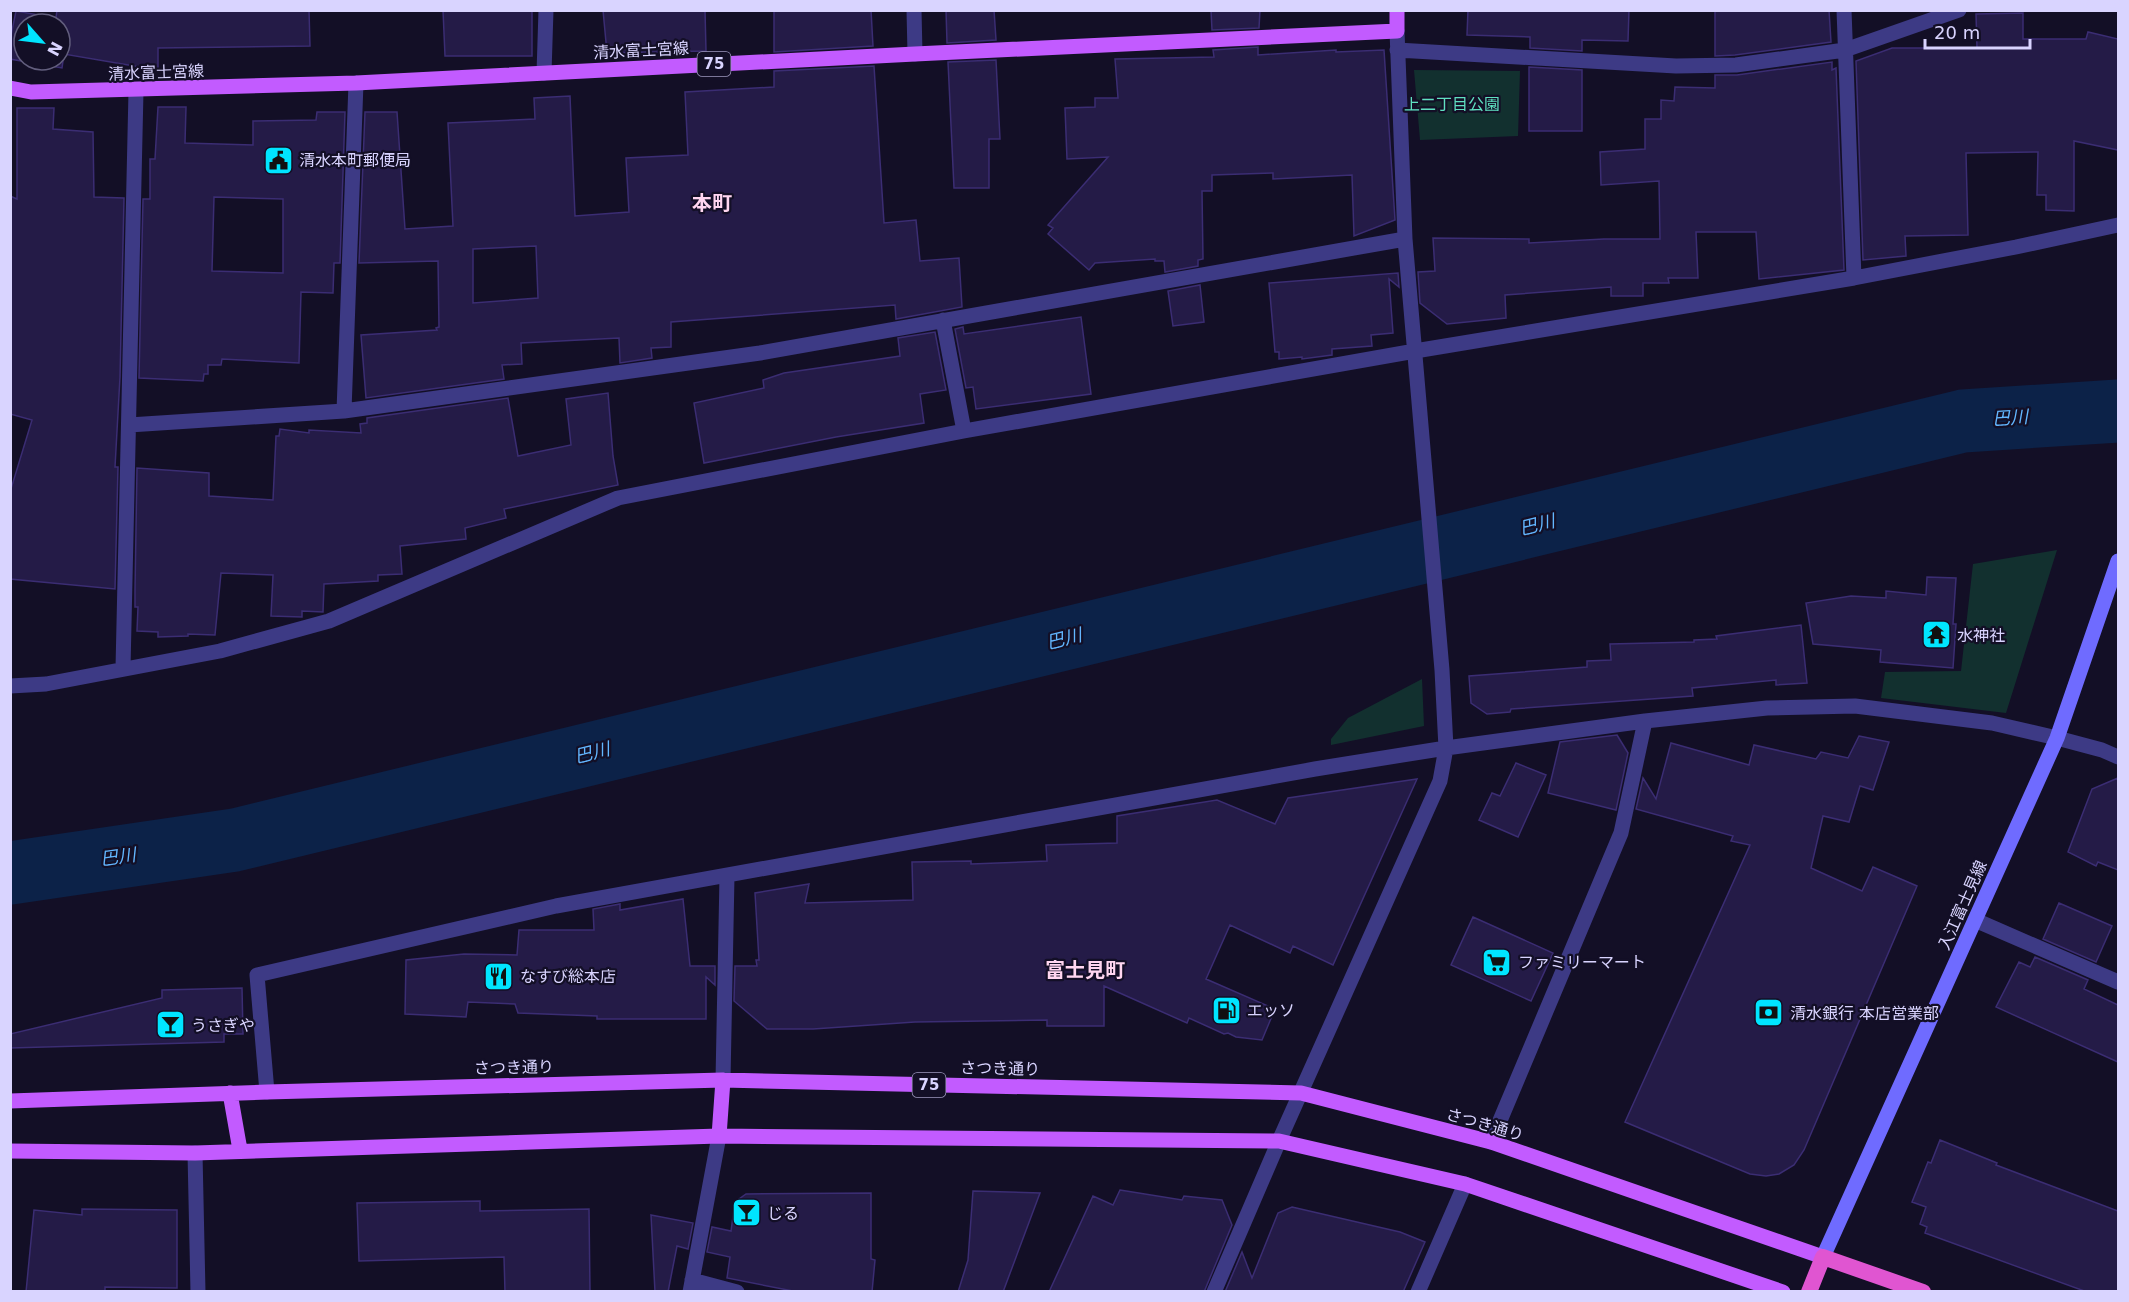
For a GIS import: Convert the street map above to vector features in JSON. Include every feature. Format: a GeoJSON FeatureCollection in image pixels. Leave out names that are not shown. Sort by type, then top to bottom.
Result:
{"type":"FeatureCollection","features":[{"type":"Feature","properties":{"kind":"highway"},"geometry":{"type":"LineString","coordinates":[[1809,1292],[1823,1257]]}},
{"type":"Feature","properties":{"kind":"highway","name":"さつき通り"},"geometry":{"type":"LineString","coordinates":[[1823,1257],[1923,1292]]}},
{"type":"Feature","properties":{"kind":"main road"},"geometry":{"type":"LineString","coordinates":[[1397,10],[1397,31]]}},
{"type":"Feature","properties":{"kind":"main road","name":"清水富士宮線"},"geometry":{"type":"LineString","coordinates":[[10,88],[31,92],[136,91],[356,83],[1397,31]]}},
{"type":"Feature","properties":{"kind":"main road","name":"入江富士見線"},"geometry":{"type":"LineString","coordinates":[[1823,1257],[2057,738],[2118,561]]}},
{"type":"Feature","properties":{"kind":"main road"},"geometry":{"type":"LineString","coordinates":[[719,1136],[723,1080]]}},
{"type":"Feature","properties":{"kind":"main road","name":"さつき通り"},"geometry":{"type":"LineString","coordinates":[[10,1101],[723,1080],[1301,1093],[1491,1142],[1823,1257]]}},
{"type":"Feature","properties":{"kind":"main road"},"geometry":{"type":"LineString","coordinates":[[230,1093],[240,1150]]}},
{"type":"Feature","properties":{"kind":"main road"},"geometry":{"type":"LineString","coordinates":[[10,1151],[195,1153],[719,1136],[1280,1140],[1465,1184],[1783,1292]]}},
{"type":"Feature","properties":{"kind":"street"},"geometry":{"type":"LineString","coordinates":[[544,73],[546,10]]}},
{"type":"Feature","properties":{"kind":"street"},"geometry":{"type":"LineString","coordinates":[[914,10],[915,54]]}},
{"type":"Feature","properties":{"kind":"street"},"geometry":{"type":"LineString","coordinates":[[1844,10],[1854,278]]}},
{"type":"Feature","properties":{"kind":"street"},"geometry":{"type":"LineString","coordinates":[[1397,50],[1676,66],[1736,65],[1845,50],[1959,10]]}},
{"type":"Feature","properties":{"kind":"street"},"geometry":{"type":"LineString","coordinates":[[1215,1292],[1440,781],[1446,748],[1442,670],[1405,239],[1397,31]]}},
{"type":"Feature","properties":{"kind":"street"},"geometry":{"type":"LineString","coordinates":[[344,411],[356,83]]}},
{"type":"Feature","properties":{"kind":"street"},"geometry":{"type":"LineString","coordinates":[[123,668],[136,91]]}},
{"type":"Feature","properties":{"kind":"street"},"geometry":{"type":"LineString","coordinates":[[10,686],[46,684],[220,651],[328,621],[618,498],[964,431],[1415,357],[1854,278],[2118,225]]}},
{"type":"Feature","properties":{"kind":"street"},"geometry":{"type":"LineString","coordinates":[[129,425],[344,411],[760,352],[1405,239]]}},
{"type":"Feature","properties":{"kind":"street"},"geometry":{"type":"LineString","coordinates":[[943,320],[964,431]]}},
{"type":"Feature","properties":{"kind":"street"},"geometry":{"type":"LineString","coordinates":[[267,1092],[257,975],[556,906],[1221,786],[1446,748],[1645,721],[1767,708],[1855,706],[1992,723],[2102,750],[2118,757]]}},
{"type":"Feature","properties":{"kind":"street"},"geometry":{"type":"LineString","coordinates":[[1491,1142],[1621,833],[1645,721]]}},
{"type":"Feature","properties":{"kind":"street"},"geometry":{"type":"LineString","coordinates":[[723,1080],[727,876]]}},
{"type":"Feature","properties":{"kind":"street"},"geometry":{"type":"LineString","coordinates":[[1975,920],[2118,982]]}},
{"type":"Feature","properties":{"kind":"street"},"geometry":{"type":"LineString","coordinates":[[719,1136],[691,1286],[737,1292]]}},
{"type":"Feature","properties":{"kind":"street"},"geometry":{"type":"LineString","coordinates":[[195,1153],[198,1292]]}},
{"type":"Feature","properties":{"kind":"street"},"geometry":{"type":"LineString","coordinates":[[1418,1292],[1465,1184]]}},
{"type":"Feature","properties":{"kind":"green space","name":"上二丁目公園"},"geometry":{"type":"Polygon","coordinates":[[[1414,70],[1520,71],[1518,136],[1420,140],[1414,70]]]}},
{"type":"Feature","properties":{"kind":"green space"},"geometry":{"type":"Polygon","coordinates":[[[2057,550],[2006,713],[1881,698],[1885,672],[1961,671],[1973,564],[2057,550]]]}},
{"type":"Feature","properties":{"kind":"green space"},"geometry":{"type":"Polygon","coordinates":[[[1422,679],[1424,726],[1331,745],[1331,739],[1348,718],[1422,679]]]}},
{"type":"Feature","properties":{"kind":"building"},"geometry":{"type":"Polygon","coordinates":[[[57,10],[309,10],[310,46],[158,48],[158,70],[72,55],[72,12],[57,12],[57,10]]]}},
{"type":"Feature","properties":{"kind":"building"},"geometry":{"type":"Polygon","coordinates":[[[443,10],[532,10],[532,56],[445,56],[443,10]]]}},
{"type":"Feature","properties":{"kind":"building"},"geometry":{"type":"Polygon","coordinates":[[[603,10],[705,10],[706,51],[607,53],[603,10]]]}},
{"type":"Feature","properties":{"kind":"building"},"geometry":{"type":"Polygon","coordinates":[[[774,10],[871,10],[873,46],[774,52],[774,10]]]}},
{"type":"Feature","properties":{"kind":"building"},"geometry":{"type":"Polygon","coordinates":[[[946,10],[994,10],[996,40],[947,43],[946,10]]]}},
{"type":"Feature","properties":{"kind":"building"},"geometry":{"type":"Polygon","coordinates":[[[1211,10],[1260,10],[1259,28],[1212,30],[1211,10]]]}},
{"type":"Feature","properties":{"kind":"building"},"geometry":{"type":"Polygon","coordinates":[[[1468,10],[1629,10],[1628,41],[1582,40],[1582,51],[1530,48],[1530,37],[1467,35],[1468,10]]]}},
{"type":"Feature","properties":{"kind":"building"},"geometry":{"type":"Polygon","coordinates":[[[1715,10],[1829,10],[1831,42],[1715,56],[1715,10]]]}},
{"type":"Feature","properties":{"kind":"building"},"geometry":{"type":"Polygon","coordinates":[[[2023,13],[2023,39],[2086,39],[2088,32],[2118,39],[2118,150],[2074,141],[2074,211],[2046,210],[2046,195],[2037,195],[2038,152],[1966,153],[1968,235],[1905,236],[1906,256],[1863,260],[1856,61],[1892,48],[1977,48],[1976,14],[2023,13]]]}},
{"type":"Feature","properties":{"kind":"building"},"geometry":{"type":"Polygon","coordinates":[[[12,30],[12,59],[10,59],[12,30]]]}},
{"type":"Feature","properties":{"kind":"building"},"geometry":{"type":"Polygon","coordinates":[[[1258,47],[1258,55],[1336,50],[1336,52],[1384,50],[1395,220],[1354,236],[1352,175],[1273,179],[1273,173],[1212,175],[1212,191],[1202,191],[1203,259],[1198,260],[1198,266],[1165,272],[1164,261],[1155,261],[1155,259],[1095,263],[1089,270],[1048,234],[1053,228],[1048,225],[1108,157],[1067,159],[1065,108],[1095,107],[1095,98],[1118,98],[1115,59],[1214,57],[1213,50],[1258,47]]]}},
{"type":"Feature","properties":{"kind":"building"},"geometry":{"type":"Polygon","coordinates":[[[996,60],[1000,139],[989,139],[989,188],[954,188],[948,62],[996,60]]]}},
{"type":"Feature","properties":{"kind":"building"},"geometry":{"type":"Polygon","coordinates":[[[1832,62],[1832,70],[1836,68],[1844,270],[1759,279],[1756,232],[1696,232],[1698,278],[1668,278],[1669,283],[1643,283],[1643,296],[1611,296],[1611,287],[1505,295],[1506,318],[1447,324],[1420,303],[1418,272],[1435,271],[1433,238],[1529,239],[1529,243],[1660,239],[1659,181],[1601,185],[1600,152],[1645,149],[1645,119],[1661,119],[1661,100],[1674,101],[1675,87],[1715,88],[1715,75],[1737,75],[1832,62]]]}},
{"type":"Feature","properties":{"kind":"building"},"geometry":{"type":"Polygon","coordinates":[[[874,66],[884,223],[916,220],[920,261],[959,258],[962,307],[896,319],[895,305],[671,322],[671,347],[651,348],[652,358],[620,363],[619,338],[521,343],[522,364],[502,365],[504,379],[366,398],[361,335],[437,330],[436,328],[439,327],[438,261],[359,263],[365,112],[397,112],[405,229],[453,226],[448,123],[535,119],[534,98],[570,96],[575,216],[629,212],[626,158],[688,155],[685,92],[774,87],[774,71],[874,66]],[[536,246],[473,249],[473,303],[538,298],[536,246]]]}},
{"type":"Feature","properties":{"kind":"building"},"geometry":{"type":"Polygon","coordinates":[[[1529,67],[1582,70],[1582,131],[1529,131],[1529,67]]]}},
{"type":"Feature","properties":{"kind":"building"},"geometry":{"type":"Polygon","coordinates":[[[158,107],[186,107],[185,143],[253,145],[253,121],[316,120],[317,112],[345,112],[340,263],[334,263],[333,293],[301,292],[299,363],[222,359],[221,365],[208,365],[208,374],[204,374],[203,381],[139,378],[143,199],[150,199],[150,159],[155,159],[158,107]],[[214,197],[212,271],[283,273],[283,199],[214,197]]]}},
{"type":"Feature","properties":{"kind":"building"},"geometry":{"type":"Polygon","coordinates":[[[17,108],[54,108],[53,129],[93,132],[94,197],[124,198],[120,377],[115,467],[118,467],[115,589],[10,579],[10,492],[32,420],[10,414],[10,196],[17,199],[17,108]]]}},
{"type":"Feature","properties":{"kind":"building"},"geometry":{"type":"Polygon","coordinates":[[[1398,273],[1399,287],[1389,279],[1393,333],[1371,335],[1372,346],[1332,349],[1332,355],[1279,359],[1279,352],[1275,352],[1269,283],[1398,273]]]}},
{"type":"Feature","properties":{"kind":"building"},"geometry":{"type":"Polygon","coordinates":[[[1200,285],[1204,322],[1173,326],[1168,291],[1200,285]]]}},
{"type":"Feature","properties":{"kind":"building"},"geometry":{"type":"Polygon","coordinates":[[[1081,317],[1091,394],[976,409],[973,387],[966,388],[955,329],[963,327],[964,334],[1081,317]]]}},
{"type":"Feature","properties":{"kind":"building"},"geometry":{"type":"Polygon","coordinates":[[[935,332],[946,390],[920,394],[924,423],[836,437],[704,463],[694,403],[764,388],[763,380],[784,373],[900,356],[898,338],[935,332]]]}},
{"type":"Feature","properties":{"kind":"building"},"geometry":{"type":"Polygon","coordinates":[[[608,393],[613,456],[618,485],[504,509],[506,518],[465,528],[466,539],[400,546],[402,574],[378,575],[378,581],[324,584],[323,612],[302,611],[302,617],[271,616],[273,575],[221,573],[215,635],[188,634],[188,636],[158,637],[158,632],[137,631],[138,607],[135,607],[135,590],[137,468],[209,473],[209,496],[273,500],[276,436],[279,436],[280,429],[309,433],[309,430],[361,433],[360,424],[367,423],[367,418],[508,398],[518,456],[571,445],[566,399],[608,393]]]}},
{"type":"Feature","properties":{"kind":"building"},"geometry":{"type":"Polygon","coordinates":[[[1927,577],[1956,578],[1953,668],[1880,662],[1881,650],[1813,644],[1806,603],[1851,596],[1886,598],[1886,591],[1926,595],[1927,577]]]}},
{"type":"Feature","properties":{"kind":"building"},"geometry":{"type":"Polygon","coordinates":[[[1801,625],[1807,683],[1776,685],[1776,680],[1692,688],[1693,696],[1511,709],[1510,712],[1487,714],[1471,703],[1469,676],[1587,667],[1587,661],[1611,660],[1610,644],[1694,642],[1694,640],[1717,639],[1716,636],[1801,625]]]}},
{"type":"Feature","properties":{"kind":"building"},"geometry":{"type":"Polygon","coordinates":[[[1617,735],[1628,753],[1616,810],[1548,793],[1560,742],[1617,735]]]}},
{"type":"Feature","properties":{"kind":"building","name":"清水銀行 本店営業部"},"geometry":{"type":"Polygon","coordinates":[[[1859,736],[1889,742],[1873,790],[1860,786],[1849,822],[1823,816],[1811,868],[1862,891],[1873,867],[1917,886],[1804,1150],[1794,1165],[1779,1174],[1766,1176],[1750,1174],[1625,1122],[1750,845],[1731,841],[1733,836],[1636,809],[1643,778],[1656,799],[1671,743],[1749,765],[1754,745],[1816,759],[1821,752],[1848,758],[1859,736]]]}},
{"type":"Feature","properties":{"kind":"building"},"geometry":{"type":"Polygon","coordinates":[[[1516,763],[1546,775],[1518,837],[1479,820],[1492,793],[1500,796],[1516,763]]]}},
{"type":"Feature","properties":{"kind":"building"},"geometry":{"type":"Polygon","coordinates":[[[2118,778],[2118,870],[2098,862],[2096,866],[2068,852],[2092,789],[2118,778]]]}},
{"type":"Feature","properties":{"kind":"building"},"geometry":{"type":"Polygon","coordinates":[[[1417,779],[1333,965],[1293,946],[1290,953],[1230,925],[1206,979],[1275,1009],[1262,1040],[1224,1034],[1189,1018],[1187,1023],[1104,986],[1104,1026],[1047,1026],[1047,1020],[915,1022],[813,1029],[767,1029],[734,1001],[735,966],[757,966],[756,960],[759,960],[755,893],[809,884],[805,903],[913,900],[912,862],[971,861],[971,864],[1047,861],[1046,845],[1117,843],[1117,816],[1217,800],[1275,824],[1288,798],[1417,779]]]}},
{"type":"Feature","properties":{"kind":"building"},"geometry":{"type":"Polygon","coordinates":[[[683,899],[690,966],[715,966],[715,985],[706,977],[706,1019],[597,1019],[597,1016],[518,1013],[515,1004],[468,1002],[466,1017],[405,1014],[406,960],[464,954],[517,955],[519,930],[594,930],[593,909],[620,904],[620,910],[683,899]]]}},
{"type":"Feature","properties":{"kind":"building"},"geometry":{"type":"Polygon","coordinates":[[[2059,903],[2112,926],[2096,962],[2043,939],[2059,903]]]}},
{"type":"Feature","properties":{"kind":"building"},"geometry":{"type":"Polygon","coordinates":[[[1473,917],[1553,953],[1531,1001],[1451,965],[1473,917]]]}},
{"type":"Feature","properties":{"kind":"building"},"geometry":{"type":"Polygon","coordinates":[[[2035,957],[2088,980],[2084,989],[2118,1005],[2118,1062],[1996,1007],[2019,962],[2030,967],[2035,957]]]}},
{"type":"Feature","properties":{"kind":"building"},"geometry":{"type":"Polygon","coordinates":[[[242,988],[243,1034],[224,1034],[224,1042],[10,1048],[10,1034],[162,998],[162,990],[242,988]]]}},
{"type":"Feature","properties":{"kind":"building"},"geometry":{"type":"Polygon","coordinates":[[[1940,1140],[1997,1163],[1996,1165],[2118,1211],[2118,1292],[2087,1292],[1925,1233],[1927,1227],[1920,1224],[1926,1207],[1912,1202],[1928,1162],[1931,1163],[1940,1140]]]}},
{"type":"Feature","properties":{"kind":"building"},"geometry":{"type":"Polygon","coordinates":[[[1120,1190],[1182,1200],[1184,1196],[1222,1200],[1232,1225],[1204,1292],[1049,1292],[1093,1196],[1113,1205],[1120,1190]]]}},
{"type":"Feature","properties":{"kind":"building"},"geometry":{"type":"Polygon","coordinates":[[[973,1191],[1040,1193],[1003,1292],[958,1292],[968,1260],[973,1191]]]}},
{"type":"Feature","properties":{"kind":"building"},"geometry":{"type":"Polygon","coordinates":[[[871,1193],[871,1259],[875,1260],[872,1292],[798,1292],[727,1278],[730,1257],[707,1252],[712,1227],[731,1231],[735,1202],[746,1194],[871,1193]]]}},
{"type":"Feature","properties":{"kind":"building"},"geometry":{"type":"Polygon","coordinates":[[[480,1201],[480,1211],[589,1209],[590,1292],[505,1292],[504,1257],[359,1261],[357,1203],[480,1201]]]}},
{"type":"Feature","properties":{"kind":"building"},"geometry":{"type":"Polygon","coordinates":[[[1292,1207],[1400,1232],[1425,1242],[1403,1292],[1225,1292],[1242,1252],[1252,1278],[1278,1213],[1292,1207]]]}},
{"type":"Feature","properties":{"kind":"building"},"geometry":{"type":"Polygon","coordinates":[[[82,1209],[177,1210],[177,1288],[105,1287],[105,1292],[26,1292],[34,1210],[82,1215],[82,1209]]]}},
{"type":"Feature","properties":{"kind":"building"},"geometry":{"type":"Polygon","coordinates":[[[651,1215],[693,1223],[688,1249],[677,1246],[668,1292],[655,1292],[651,1215]]]}},
{"type":"Feature","properties":{"kind":"waterway","name":"巴川"},"geometry":{"type":"LineString","coordinates":[[10,873],[235,840],[1963,421],[2118,411]]}},
{"type":"Feature","properties":{"kind":"place","name":"清水本町郵便局"},"geometry":{"type":"Point","coordinates":[278,160]}},
{"type":"Feature","properties":{"kind":"place","name":"水神社"},"geometry":{"type":"Point","coordinates":[1936,635]}},
{"type":"Feature","properties":{"kind":"place","name":"ファミリーマート"},"geometry":{"type":"Point","coordinates":[1497,962]}},
{"type":"Feature","properties":{"kind":"place","name":"なすび総本店"},"geometry":{"type":"Point","coordinates":[499,976]}},
{"type":"Feature","properties":{"kind":"place","name":"エッソ"},"geometry":{"type":"Point","coordinates":[1226,1010]}},
{"type":"Feature","properties":{"kind":"place","name":"清水銀行 本店営業部"},"geometry":{"type":"Point","coordinates":[1769,1013]}},
{"type":"Feature","properties":{"kind":"place","name":"うさぎや"},"geometry":{"type":"Point","coordinates":[170,1025]}},
{"type":"Feature","properties":{"kind":"place","name":"じる"},"geometry":{"type":"Point","coordinates":[746,1213]}},
{"type":"Feature","properties":{"kind":"district","name":"本町"},"geometry":{"type":"Point","coordinates":[712,203]}},
{"type":"Feature","properties":{"kind":"district","name":"富士見町"},"geometry":{"type":"Point","coordinates":[1085,970]}}]}
